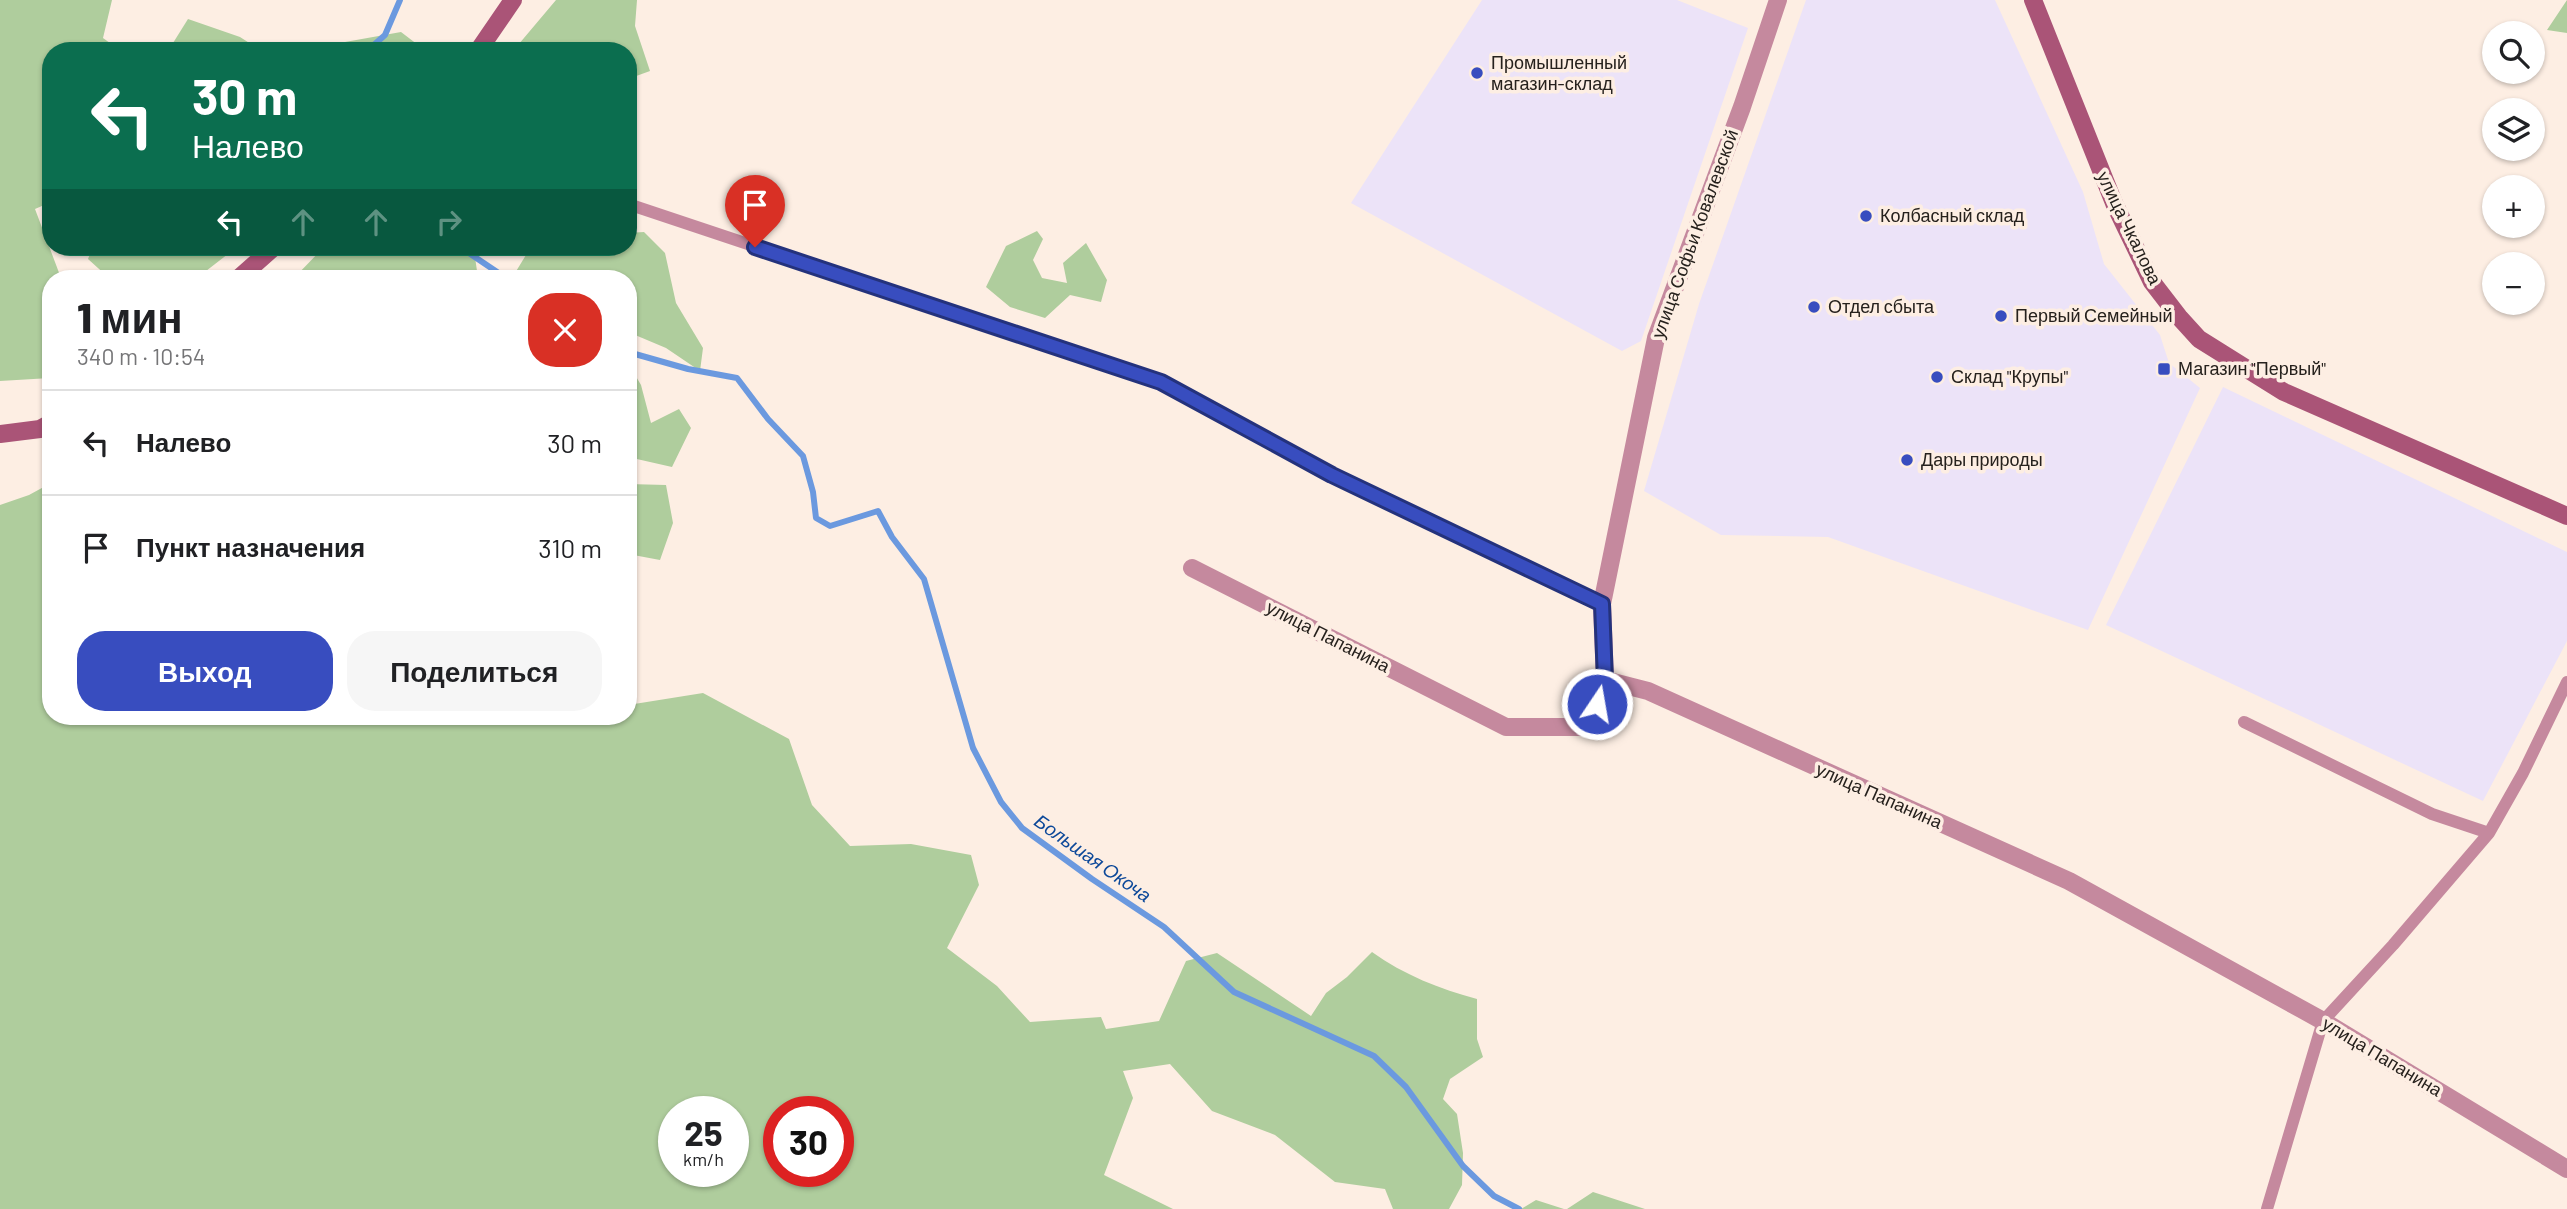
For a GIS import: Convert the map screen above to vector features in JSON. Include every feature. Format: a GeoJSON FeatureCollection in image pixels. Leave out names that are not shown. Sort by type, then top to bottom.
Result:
{"type":"FeatureCollection","features":[{"type":"Feature","properties":{"kind":"street"},"geometry":{"type":"LineString","coordinates":[[484,42],[513,0]]}},
{"type":"Feature","properties":{"kind":"street","name":"улица Софьи Ковалевской"},"geometry":{"type":"LineString","coordinates":[[1605,680],[1602,604],[1656,338],[1742,107],[1778,0]]}},
{"type":"Feature","properties":{"kind":"street","name":"улица Чкалова"},"geometry":{"type":"LineString","coordinates":[[2034,0],[2114,203],[2152,282],[2199,340],[2284,393],[2567,516]]}},
{"type":"Feature","properties":{"kind":"street"},"geometry":{"type":"LineString","coordinates":[[248,270],[264,256]]}},
{"type":"Feature","properties":{"kind":"street"},"geometry":{"type":"LineString","coordinates":[[0,435],[42,428]]}},
{"type":"Feature","properties":{"kind":"street","name":"улица Папанина"},"geometry":{"type":"LineString","coordinates":[[1192,568],[1506,727],[1589,727],[1605,680],[1648,691],[2069,881],[2323,1021],[2567,1168]]}},
{"type":"Feature","properties":{"kind":"lane"},"geometry":{"type":"LineString","coordinates":[[637,207],[1161,382],[1332,475],[1602,604]]}},
{"type":"Feature","properties":{"kind":"lane"},"geometry":{"type":"LineString","coordinates":[[2267,1209],[2323,1021],[2393,945],[2488,833],[2523,773],[2567,682]]}},
{"type":"Feature","properties":{"kind":"lane"},"geometry":{"type":"LineString","coordinates":[[2244,722],[2431,814],[2488,833]]}},
{"type":"Feature","properties":{"kind":"shaded area"},"geometry":{"type":"Polygon","coordinates":[[[1482,0],[1677,0],[1748,28],[1641,341],[1622,351],[1351,203],[1482,0]]]}},
{"type":"Feature","properties":{"kind":"shaded area"},"geometry":{"type":"Polygon","coordinates":[[[1806,0],[1995,0],[2083,192],[2104,264],[2160,335],[2169,363],[2200,388],[2088,630],[1828,537],[1721,535],[1644,491],[1699,304],[1806,0]]]}},
{"type":"Feature","properties":{"kind":"shaded area"},"geometry":{"type":"Polygon","coordinates":[[[2223,387],[2567,552],[2567,641],[2483,801],[2106,625],[2223,387]]]}},
{"type":"Feature","properties":{"kind":"green space"},"geometry":{"type":"Polygon","coordinates":[[[0,0],[112,0],[103,38],[109,42],[42,42],[42,206],[35,209],[42,228],[42,256],[53,256],[58,270],[42,270],[42,378],[0,381],[0,0]]]}},
{"type":"Feature","properties":{"kind":"green space"},"geometry":{"type":"Polygon","coordinates":[[[556,0],[637,0],[635,26],[650,71],[637,76],[637,42],[521,42],[556,0]]]}},
{"type":"Feature","properties":{"kind":"green space"},"geometry":{"type":"Polygon","coordinates":[[[2567,0],[2567,33],[2547,30],[2567,0]]]}},
{"type":"Feature","properties":{"kind":"green space"},"geometry":{"type":"Polygon","coordinates":[[[188,19],[248,42],[174,42],[188,19]]]}},
{"type":"Feature","properties":{"kind":"green space"},"geometry":{"type":"Polygon","coordinates":[[[401,32],[414,42],[345,42],[401,32]]]}},
{"type":"Feature","properties":{"kind":"green space"},"geometry":{"type":"Polygon","coordinates":[[[1037,231],[1043,239],[1033,260],[1042,278],[1067,283],[1063,263],[1086,243],[1107,280],[1101,302],[1070,295],[1045,318],[1010,307],[986,287],[1006,246],[1037,231]]]}},
{"type":"Feature","properties":{"kind":"green space"},"geometry":{"type":"Polygon","coordinates":[[[637,232],[644,232],[665,253],[676,303],[703,348],[700,371],[666,348],[637,336],[637,270],[517,270],[525,256],[637,256],[637,232]]]}},
{"type":"Feature","properties":{"kind":"green space"},"geometry":{"type":"Polygon","coordinates":[[[89,256],[225,256],[207,270],[100,270],[88,259],[89,256]]]}},
{"type":"Feature","properties":{"kind":"green space"},"geometry":{"type":"Polygon","coordinates":[[[315,256],[474,256],[477,270],[302,270],[315,256]]]}},
{"type":"Feature","properties":{"kind":"green space"},"geometry":{"type":"Polygon","coordinates":[[[637,378],[651,423],[679,409],[691,428],[672,467],[637,459],[637,378]]]}},
{"type":"Feature","properties":{"kind":"green space"},"geometry":{"type":"Polygon","coordinates":[[[637,484],[666,485],[673,523],[660,560],[637,556],[637,484]]]}},
{"type":"Feature","properties":{"kind":"green space"},"geometry":{"type":"Polygon","coordinates":[[[42,488],[42,725],[637,725],[637,704],[703,693],[789,739],[812,805],[850,846],[911,844],[971,855],[979,885],[947,948],[997,986],[1030,1022],[1101,1017],[1106,1029],[1159,1021],[1186,961],[1217,953],[1311,1016],[1326,993],[1372,952],[1423,980],[1477,999],[1477,1039],[1483,1057],[1450,1079],[1443,1099],[1457,1114],[1463,1153],[1462,1185],[1449,1209],[1393,1209],[1385,1189],[1335,1182],[1275,1135],[1212,1111],[1170,1064],[1123,1071],[1133,1098],[1104,1175],[1173,1209],[0,1209],[0,505],[42,488]]]}},
{"type":"Feature","properties":{"kind":"green space"},"geometry":{"type":"Polygon","coordinates":[[[1593,1192],[1645,1209],[1567,1209],[1593,1192]]]}},
{"type":"Feature","properties":{"kind":"green space"},"geometry":{"type":"Polygon","coordinates":[[[1536,1200],[1564,1209],[1521,1209],[1536,1200]]]}},
{"type":"Feature","properties":{"kind":"waterway","name":"Большая Окоча"},"geometry":{"type":"LineString","coordinates":[[377,42],[385,35],[400,0]]}},
{"type":"Feature","properties":{"kind":"waterway","name":"Большая Окоча"},"geometry":{"type":"LineString","coordinates":[[473,256],[494,270]]}},
{"type":"Feature","properties":{"kind":"waterway","name":"Большая Окоча"},"geometry":{"type":"LineString","coordinates":[[637,355],[688,369],[737,378],[768,419],[803,456],[813,492],[816,518],[830,526],[878,511],[892,537],[924,579],[973,748],[1001,802],[1022,828],[1164,927],[1234,992],[1374,1056],[1406,1087],[1463,1166],[1494,1196],[1519,1209]]}},
{"type":"Feature","properties":{"kind":"place","name":"Промышленный магазин-склад"},"geometry":{"type":"Point","coordinates":[1477,73]}},
{"type":"Feature","properties":{"kind":"place","name":"Колбасный склад"},"geometry":{"type":"Point","coordinates":[1866,216]}},
{"type":"Feature","properties":{"kind":"place","name":"Отдел сбыта"},"geometry":{"type":"Point","coordinates":[1814,307]}},
{"type":"Feature","properties":{"kind":"place","name":"Первый Семейный"},"geometry":{"type":"Point","coordinates":[2001,316]}},
{"type":"Feature","properties":{"kind":"place","name":"Магазин \"Первый\""},"geometry":{"type":"Point","coordinates":[2164,369]}},
{"type":"Feature","properties":{"kind":"place","name":"Склад \"Крупы\""},"geometry":{"type":"Point","coordinates":[1937,377]}},
{"type":"Feature","properties":{"kind":"place","name":"Дары природы"},"geometry":{"type":"Point","coordinates":[1907,460]}},
{"type":"Feature","properties":{"kind":"route"},"geometry":{"type":"LineString","coordinates":[[755,247],[1161,382],[1332,475],[1602,604],[1605,680],[1597,704]]}}]}
